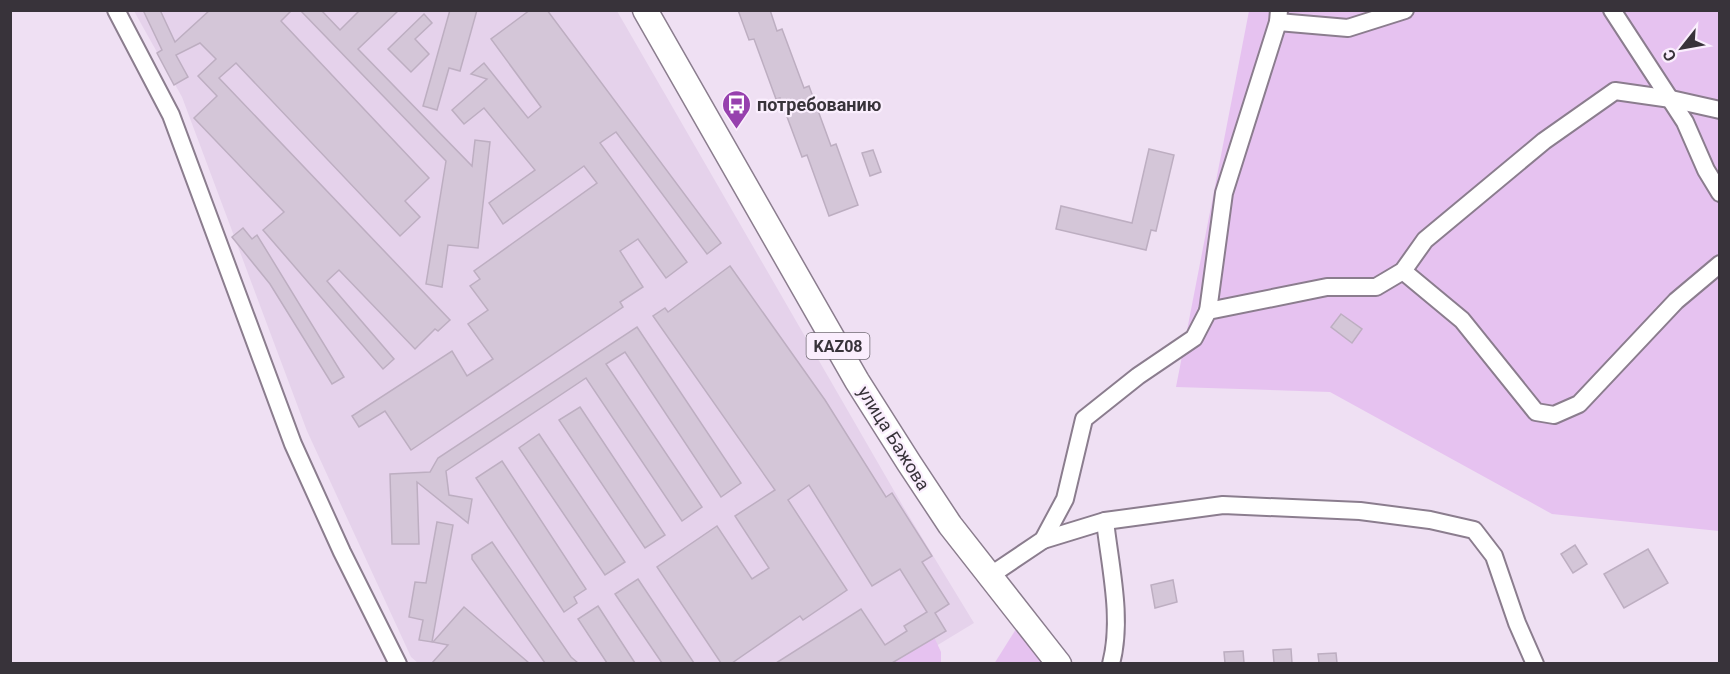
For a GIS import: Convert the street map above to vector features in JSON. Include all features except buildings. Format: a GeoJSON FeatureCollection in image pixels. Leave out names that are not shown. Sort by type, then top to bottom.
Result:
{"type":"FeatureCollection","features":[{"type":"Feature","properties":{"kind":"highway","name":"улица Бажова"},"geometry":{"type":"LineString","coordinates":[[645,10],[857,381],[950,525],[1059,663]]}},
{"type":"Feature","properties":{"kind":"street"},"geometry":{"type":"LineString","coordinates":[[116,10],[171,115],[293,444],[342,552],[398,663]]}},
{"type":"Feature","properties":{"kind":"street"},"geometry":{"type":"LineString","coordinates":[[1043,540],[1065,499],[1084,419],[1138,376],[1194,339],[1208,311],[1224,193],[1278,16],[1348,28],[1405,10]]}},
{"type":"Feature","properties":{"kind":"street"},"geometry":{"type":"LineString","coordinates":[[1612,10],[1671,99],[1719,193]]}},
{"type":"Feature","properties":{"kind":"street"},"geometry":{"type":"LineString","coordinates":[[1208,311],[1327,287],[1376,287],[1402,271],[1425,240],[1544,141],[1615,92],[1671,99],[1719,110]]}},
{"type":"Feature","properties":{"kind":"street"},"geometry":{"type":"LineString","coordinates":[[1402,271],[1462,320],[1536,412],[1554,415],[1579,404],[1676,301],[1719,264]]}},
{"type":"Feature","properties":{"kind":"street"},"geometry":{"type":"LineString","coordinates":[[991,575],[1043,540],[1105,521],[1223,505],[1360,511],[1430,520],[1474,530],[1494,556],[1517,623],[1535,663]]}},
{"type":"Feature","properties":{"kind":"street"},"geometry":{"type":"LineString","coordinates":[[1105,521],[1114,618],[1115,647],[1111,663]]}},
{"type":"Feature","properties":{"kind":"shaded area"},"geometry":{"type":"Polygon","coordinates":[[[134,11],[617,11],[904,508],[974,623],[908,663],[418,663],[411,657],[307,431],[182,97],[134,11]]]}},
{"type":"Feature","properties":{"kind":"shaded area"},"geometry":{"type":"Polygon","coordinates":[[[1249,11],[1719,11],[1719,531],[1552,514],[1330,392],[1176,387],[1249,11]]]}},
{"type":"Feature","properties":{"kind":"shaded area"},"geometry":{"type":"Polygon","coordinates":[[[1016,629],[1044,663],[994,664],[1016,629]]]}},
{"type":"Feature","properties":{"kind":"shaded area"},"geometry":{"type":"Polygon","coordinates":[[[934,637],[941,652],[941,663],[888,664],[934,637]]]}},
{"type":"Feature","properties":{"kind":"place","name":"потребованию"},"geometry":{"type":"Point","coordinates":[736,130]}}]}
